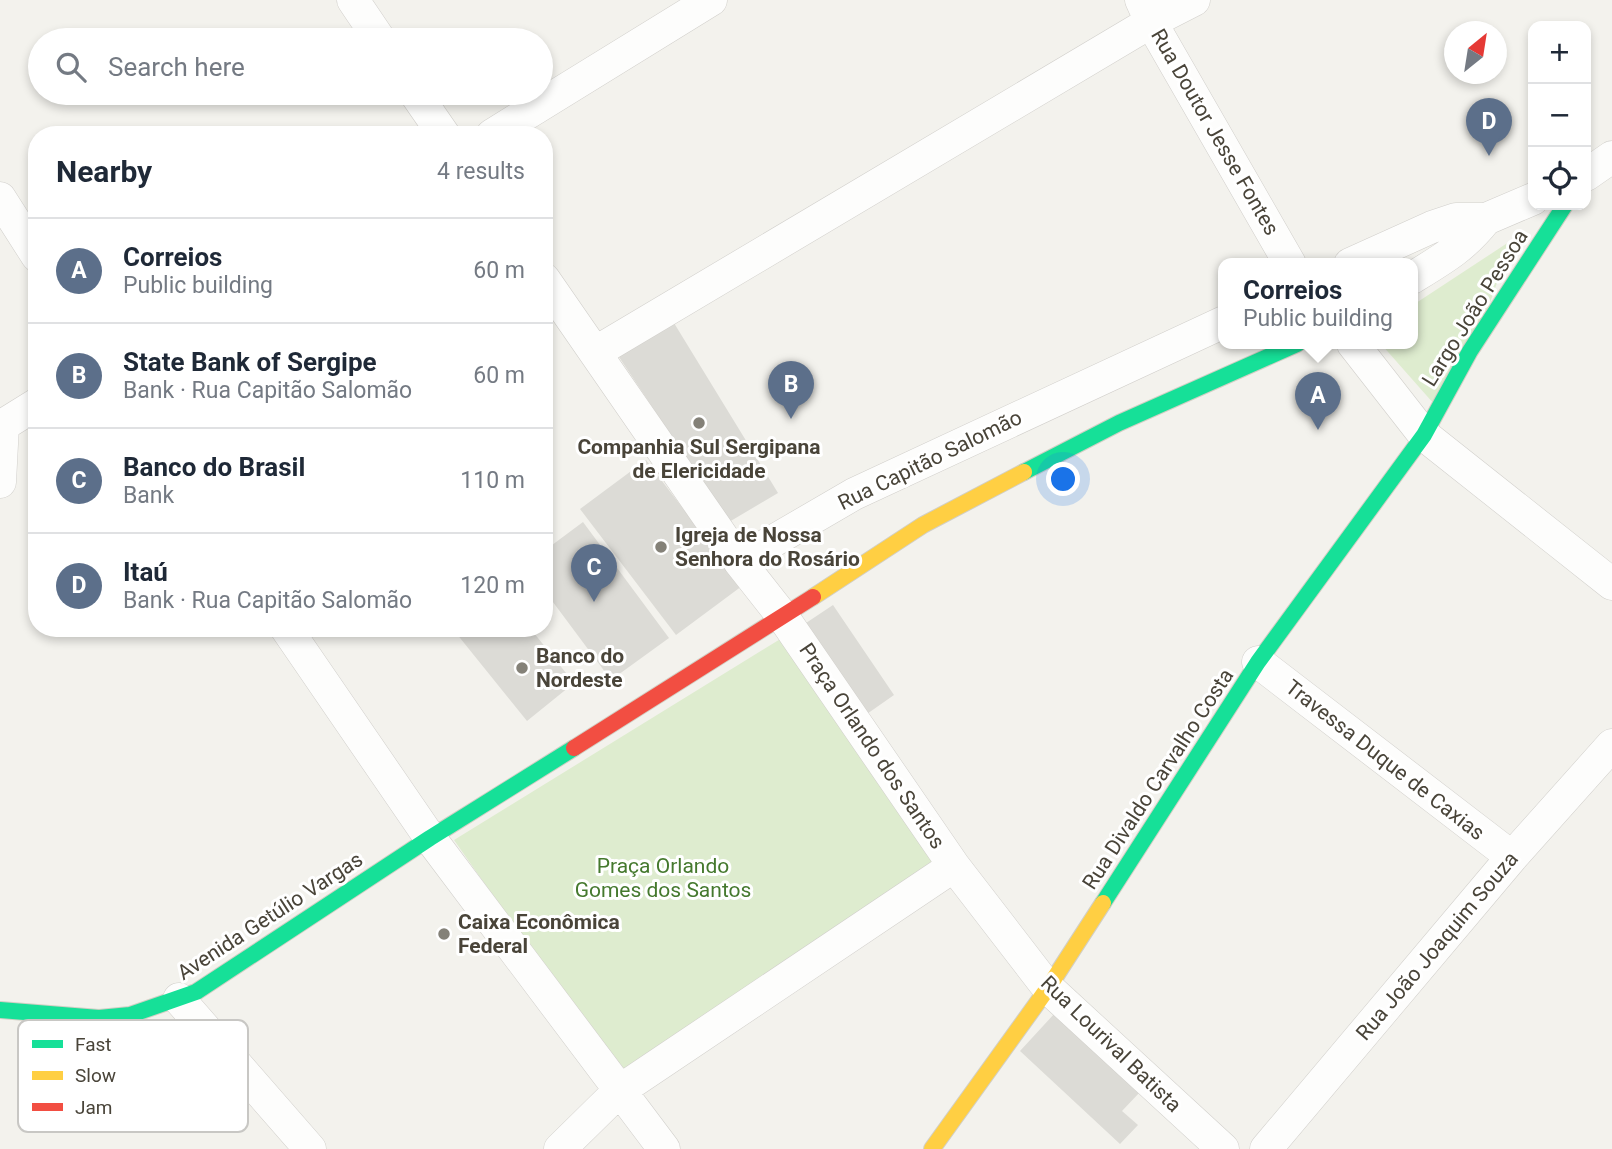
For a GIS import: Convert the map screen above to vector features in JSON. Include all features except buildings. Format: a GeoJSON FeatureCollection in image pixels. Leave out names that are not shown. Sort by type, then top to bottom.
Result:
{"type":"FeatureCollection","features":[{"type":"Feature","properties":{"kind":"street"},"geometry":{"type":"LineString","coordinates":[[352,0],[372,28]]}},
{"type":"Feature","properties":{"kind":"street"},"geometry":{"type":"LineString","coordinates":[[553,97],[710,0]]}},
{"type":"Feature","properties":{"kind":"street"},"geometry":{"type":"LineString","coordinates":[[596,352],[1146,11],[1194,0]]}},
{"type":"Feature","properties":{"kind":"street","name":"Rua Doutor Jesse Fontes"},"geometry":{"type":"LineString","coordinates":[[1146,11],[1287,258]]}},
{"type":"Feature","properties":{"kind":"street"},"geometry":{"type":"LineString","coordinates":[[423,105],[438,126]]}},
{"type":"Feature","properties":{"kind":"street"},"geometry":{"type":"LineString","coordinates":[[507,126],[540,105]]}},
{"type":"Feature","properties":{"kind":"street"},"geometry":{"type":"LineString","coordinates":[[1591,172],[1612,157]]}},
{"type":"Feature","properties":{"kind":"street"},"geometry":{"type":"LineString","coordinates":[[0,198],[28,242]]}},
{"type":"Feature","properties":{"kind":"street"},"geometry":{"type":"LineString","coordinates":[[1364,258],[1444,223],[1456,219],[1486,219],[1528,201]]}},
{"type":"Feature","properties":{"kind":"street","name":"Largo João Pessoa"},"geometry":{"type":"LineString","coordinates":[[1424,435],[1470,351],[1562,210]]}},
{"type":"Feature","properties":{"kind":"street"},"geometry":{"type":"LineString","coordinates":[[1418,274],[1451,255],[1486,219]]}},
{"type":"Feature","properties":{"kind":"street"},"geometry":{"type":"LineString","coordinates":[[553,292],[739,561],[783,617]]}},
{"type":"Feature","properties":{"kind":"street","name":"Rua Capitão Salomão"},"geometry":{"type":"LineString","coordinates":[[739,561],[854,494],[1218,324]]}},
{"type":"Feature","properties":{"kind":"street"},"geometry":{"type":"LineString","coordinates":[[430,838],[783,617],[923,525],[1119,423],[1285,349]]}},
{"type":"Feature","properties":{"kind":"street"},"geometry":{"type":"LineString","coordinates":[[1357,349],[1424,435],[1612,583]]}},
{"type":"Feature","properties":{"kind":"street"},"geometry":{"type":"LineString","coordinates":[[0,482],[2,426],[28,410]]}},
{"type":"Feature","properties":{"kind":"street","name":"Rua Divaldo Carvalho Costa"},"geometry":{"type":"LineString","coordinates":[[932,1149],[1048,988],[1258,662],[1424,435]]}},
{"type":"Feature","properties":{"kind":"street","name":"Praça Orlando dos Santos"},"geometry":{"type":"LineString","coordinates":[[560,1149],[619,1091],[954,866],[783,617]]}},
{"type":"Feature","properties":{"kind":"street"},"geometry":{"type":"LineString","coordinates":[[292,637],[430,838],[664,1149]]}},
{"type":"Feature","properties":{"kind":"street","name":"Travessa Duque de Caxias"},"geometry":{"type":"LineString","coordinates":[[1258,662],[1512,857]]}},
{"type":"Feature","properties":{"kind":"street","name":"Rua João Joaquim Souza"},"geometry":{"type":"LineString","coordinates":[[1266,1149],[1512,857],[1612,745]]}},
{"type":"Feature","properties":{"kind":"street","name":"Avenida Getúlio Vargas"},"geometry":{"type":"LineString","coordinates":[[0,1010],[99,1018],[131,1015],[179,999],[233,970],[430,838]]}},
{"type":"Feature","properties":{"kind":"street","name":"Rua Lourival Batista"},"geometry":{"type":"LineString","coordinates":[[954,866],[1048,988],[1223,1149]]}},
{"type":"Feature","properties":{"kind":"street"},"geometry":{"type":"LineString","coordinates":[[179,999],[197,1020]]}},
{"type":"Feature","properties":{"kind":"street"},"geometry":{"type":"LineString","coordinates":[[248,1078],[310,1149]]}},
{"type":"Feature","properties":{"kind":"green space"},"geometry":{"type":"Polygon","coordinates":[[[1512,240],[1465,374],[1434,404],[1385,349],[1418,349],[1418,302],[1512,240]]]}},
{"type":"Feature","properties":{"kind":"green space","name":"Praça Orlando Gomes dos Santos"},"geometry":{"type":"Polygon","coordinates":[[[782,638],[939,871],[618,1074],[454,840],[782,638]]]}},
{"type":"Feature","properties":{"kind":"traffic: fast"},"geometry":{"type":"LineString","coordinates":[[1103,903],[1258,662],[1424,435],[1470,351],[1562,210]]}},
{"type":"Feature","properties":{"kind":"traffic: fast"},"geometry":{"type":"LineString","coordinates":[[1024,472],[1119,423],[1286,349]]}},
{"type":"Feature","properties":{"kind":"traffic: fast"},"geometry":{"type":"LineString","coordinates":[[0,1010],[99,1018],[130,1015],[196,992],[430,838],[574,748]]}},
{"type":"Feature","properties":{"kind":"traffic: slow"},"geometry":{"type":"LineString","coordinates":[[813,597],[923,525],[1024,472]]}},
{"type":"Feature","properties":{"kind":"traffic: slow"},"geometry":{"type":"LineString","coordinates":[[932,1149],[1048,988],[1103,903]]}},
{"type":"Feature","properties":{"kind":"traffic: jam"},"geometry":{"type":"LineString","coordinates":[[574,748],[813,597]]}},
{"type":"Feature","properties":{"kind":"place","name":"Itaú"},"geometry":{"type":"Point","coordinates":[1489,156]}},
{"type":"Feature","properties":{"kind":"place","name":"State Bank of Sergipe"},"geometry":{"type":"Point","coordinates":[791,419]}},
{"type":"Feature","properties":{"kind":"place","name":"Companhia Sul Sergipana de Elericidade"},"geometry":{"type":"Point","coordinates":[699,423]}},
{"type":"Feature","properties":{"kind":"place","name":"Correios"},"geometry":{"type":"Point","coordinates":[1318,430]}},
{"type":"Feature","properties":{"kind":"place","name":"Igreja de Nossa Senhora do Rosário"},"geometry":{"type":"Point","coordinates":[661,547]}},
{"type":"Feature","properties":{"kind":"place","name":"Banco do Brasil"},"geometry":{"type":"Point","coordinates":[594,602]}},
{"type":"Feature","properties":{"kind":"place","name":"Banco do Nordeste"},"geometry":{"type":"Point","coordinates":[522,668]}},
{"type":"Feature","properties":{"kind":"place","name":"Caixa Econômica Federal"},"geometry":{"type":"Point","coordinates":[444,934]}}]}
